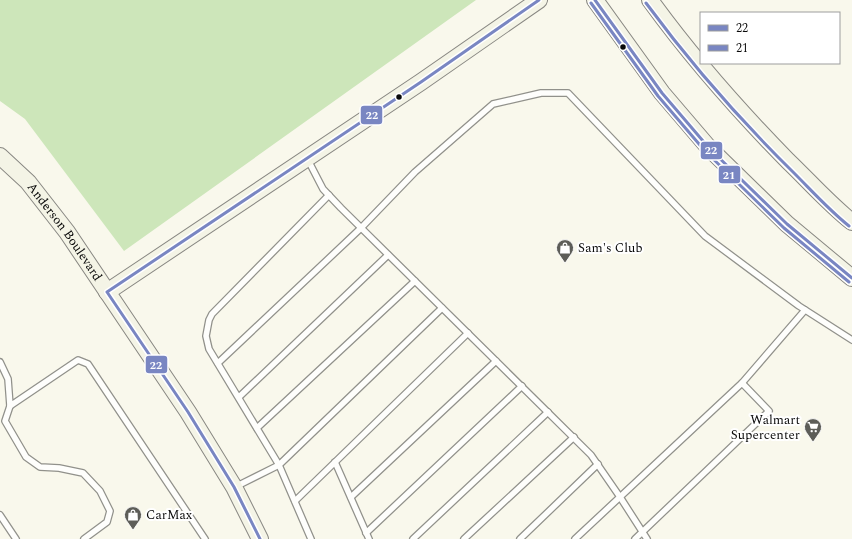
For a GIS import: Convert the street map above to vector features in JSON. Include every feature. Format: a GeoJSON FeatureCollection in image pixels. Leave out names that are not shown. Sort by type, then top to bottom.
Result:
{"type":"FeatureCollection","features":[{"type":"Feature","properties":{"kind":"street"},"geometry":{"type":"LineString","coordinates":[[108,292],[421,82],[539,0]]}},
{"type":"Feature","properties":{"kind":"street"},"geometry":{"type":"LineString","coordinates":[[595,0],[662,93],[709,148],[787,224],[852,278]]}},
{"type":"Feature","properties":{"kind":"street"},"geometry":{"type":"LineString","coordinates":[[650,0],[694,58],[728,98],[807,180],[852,222]]}},
{"type":"Feature","properties":{"kind":"street","name":"Anderson Boulevard"},"geometry":{"type":"LineString","coordinates":[[0,156],[28,182],[67,232],[108,292],[188,412],[234,487],[260,539]]}},
{"type":"Feature","properties":{"kind":"lane"},"geometry":{"type":"LineString","coordinates":[[218,363],[361,228],[415,172],[493,104],[542,93],[568,93],[705,236],[805,310],[852,340]]}},
{"type":"Feature","properties":{"kind":"lane"},"geometry":{"type":"LineString","coordinates":[[307,158],[323,189],[591,455],[647,539]]}},
{"type":"Feature","properties":{"kind":"lane"},"geometry":{"type":"LineString","coordinates":[[311,539],[279,465],[209,349],[206,336],[209,320],[212,314],[329,195]]}},
{"type":"Feature","properties":{"kind":"lane"},"geometry":{"type":"LineString","coordinates":[[239,397],[388,255]]}},
{"type":"Feature","properties":{"kind":"lane"},"geometry":{"type":"LineString","coordinates":[[258,428],[415,281]]}},
{"type":"Feature","properties":{"kind":"lane"},"geometry":{"type":"LineString","coordinates":[[234,487],[279,465],[442,308]]}},
{"type":"Feature","properties":{"kind":"lane"},"geometry":{"type":"LineString","coordinates":[[576,539],[742,383],[805,310]]}},
{"type":"Feature","properties":{"kind":"lane"},"geometry":{"type":"LineString","coordinates":[[295,501],[468,333]]}},
{"type":"Feature","properties":{"kind":"lane"},"geometry":{"type":"LineString","coordinates":[[10,406],[78,360],[88,364],[205,539]]}},
{"type":"Feature","properties":{"kind":"lane"},"geometry":{"type":"LineString","coordinates":[[350,498],[496,360]]}},
{"type":"Feature","properties":{"kind":"lane"},"geometry":{"type":"LineString","coordinates":[[0,362],[8,379],[10,406],[5,421],[26,457],[40,467],[59,468],[83,473],[100,491],[110,511],[107,522],[84,539]]}},
{"type":"Feature","properties":{"kind":"lane"},"geometry":{"type":"LineString","coordinates":[[635,539],[769,411],[742,383]]}},
{"type":"Feature","properties":{"kind":"lane"},"geometry":{"type":"LineString","coordinates":[[366,533],[522,386]]}},
{"type":"Feature","properties":{"kind":"lane"},"geometry":{"type":"LineString","coordinates":[[413,539],[548,412]]}},
{"type":"Feature","properties":{"kind":"lane"},"geometry":{"type":"LineString","coordinates":[[464,539],[574,438]]}},
{"type":"Feature","properties":{"kind":"lane"},"geometry":{"type":"LineString","coordinates":[[335,462],[369,539]]}},
{"type":"Feature","properties":{"kind":"lane"},"geometry":{"type":"LineString","coordinates":[[520,539],[598,464]]}},
{"type":"Feature","properties":{"kind":"lane"},"geometry":{"type":"LineString","coordinates":[[0,515],[16,539]]}},
{"type":"Feature","properties":{"kind":"green space"},"geometry":{"type":"Polygon","coordinates":[[[0,0],[476,0],[124,251],[25,119],[0,101],[0,0]]]}},
{"type":"Feature","properties":{"kind":"transit line","name":"22"},"geometry":{"type":"LineString","coordinates":[[260,539],[234,487],[188,412],[107,292],[421,82],[539,0]]}},
{"type":"Feature","properties":{"kind":"transit line","name":"22"},"geometry":{"type":"LineString","coordinates":[[595,0],[662,93],[709,148],[787,224],[852,278]]}},
{"type":"Feature","properties":{"kind":"transit line","name":"21"},"geometry":{"type":"LineString","coordinates":[[591,3],[658,96],[705,151],[784,228],[849,282]]}},
{"type":"Feature","properties":{"kind":"transit line","name":"21"},"geometry":{"type":"LineString","coordinates":[[646,3],[698,70],[735,112],[834,214],[849,226]]}},
{"type":"Feature","properties":{"kind":"place","name":"Sam's Club"},"geometry":{"type":"Point","coordinates":[565,263]}},
{"type":"Feature","properties":{"kind":"place","name":"Walmart Supercenter"},"geometry":{"type":"Point","coordinates":[813,442]}},
{"type":"Feature","properties":{"kind":"place","name":"CarMax"},"geometry":{"type":"Point","coordinates":[133,530]}}]}
